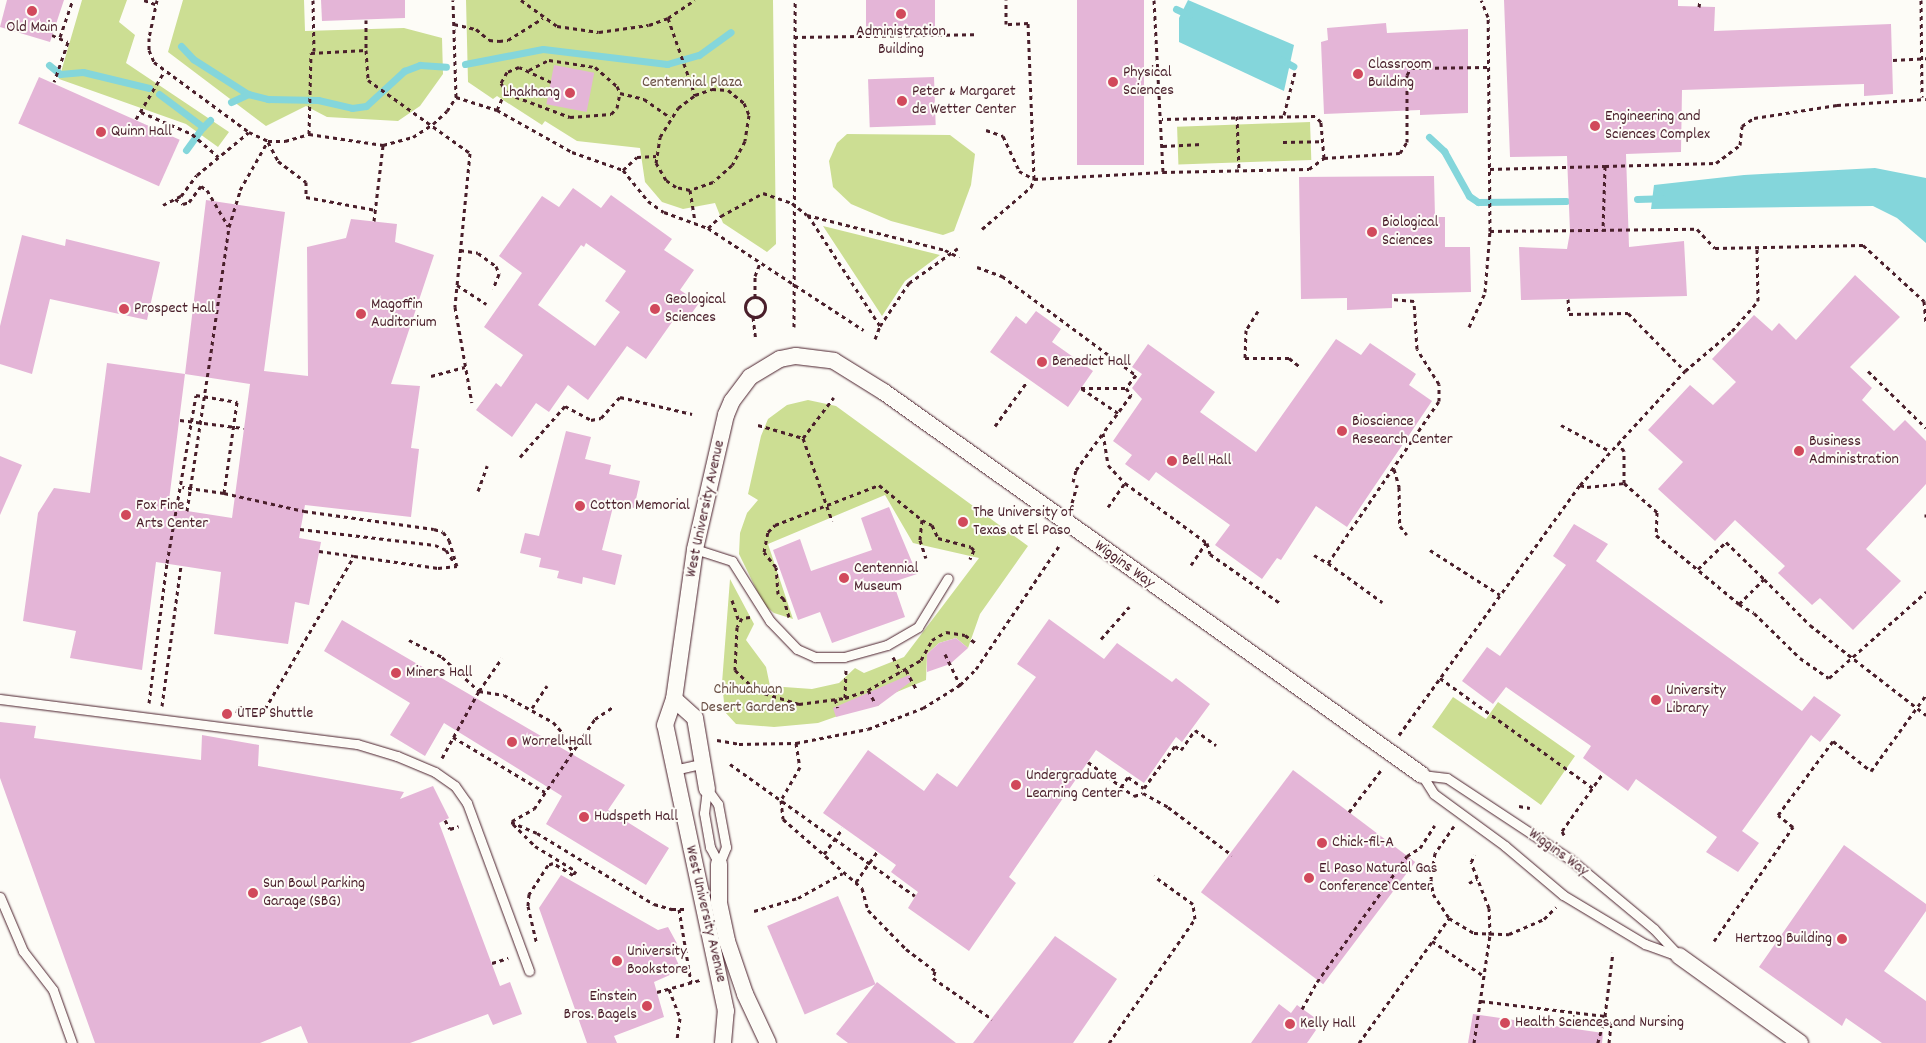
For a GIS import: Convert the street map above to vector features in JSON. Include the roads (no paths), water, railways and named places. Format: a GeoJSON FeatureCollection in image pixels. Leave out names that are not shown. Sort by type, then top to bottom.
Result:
{"type":"FeatureCollection","features":[{"type":"Feature","properties":{"kind":"street","name":"West University Avenue"},"geometry":{"type":"LineString","coordinates":[[722,1043],[726,1011],[665,725],[674,699],[695,549],[732,401],[750,377],[766,366],[796,356]]}},
{"type":"Feature","properties":{"kind":"street","name":"Wiggins Way"},"geometry":{"type":"LineString","coordinates":[[796,356],[834,361],[884,392],[1422,775]]}},
{"type":"Feature","properties":{"kind":"street","name":"West University Avenue"},"geometry":{"type":"LineString","coordinates":[[674,699],[695,718],[704,762],[707,789]]}},
{"type":"Feature","properties":{"kind":"street","name":"West University Avenue"},"geometry":{"type":"LineString","coordinates":[[719,864],[719,903],[727,940],[745,994],[768,1043]]}},
{"type":"Feature","properties":{"kind":"street","name":"Wiggins Way"},"geometry":{"type":"LineString","coordinates":[[1679,956],[1800,1043]]}},
{"type":"Feature","properties":{"kind":"lane"},"geometry":{"type":"LineString","coordinates":[[695,549],[732,561],[776,627],[797,649],[815,657],[844,657],[887,645],[918,627],[948,578]]}},
{"type":"Feature","properties":{"kind":"lane"},"geometry":{"type":"LineString","coordinates":[[0,699],[235,727],[356,744],[397,756],[435,772],[455,786],[468,803],[529,971]]}},
{"type":"Feature","properties":{"kind":"lane"},"geometry":{"type":"LineString","coordinates":[[674,770],[704,762]]}},
{"type":"Feature","properties":{"kind":"lane","name":"Wiggins Way"},"geometry":{"type":"LineString","coordinates":[[1422,775],[1434,794],[1506,846],[1563,895],[1645,944],[1679,956]]}},
{"type":"Feature","properties":{"kind":"lane","name":"Wiggins Way"},"geometry":{"type":"LineString","coordinates":[[1422,775],[1447,778],[1562,853],[1654,929],[1679,956]]}},
{"type":"Feature","properties":{"kind":"lane","name":"West University Avenue"},"geometry":{"type":"LineString","coordinates":[[707,789],[718,804],[726,847],[719,864]]}},
{"type":"Feature","properties":{"kind":"lane","name":"West University Avenue"},"geometry":{"type":"LineString","coordinates":[[707,789],[704,813],[710,847],[719,864]]}},
{"type":"Feature","properties":{"kind":"lane"},"geometry":{"type":"LineString","coordinates":[[0,897],[17,940],[59,1001],[72,1043]]}},
{"type":"Feature","properties":{"kind":"water"},"geometry":{"type":"Polygon","coordinates":[[[1188,0],[1294,45],[1284,91],[1179,42],[1179,18],[1188,0]]]}},
{"type":"Feature","properties":{"kind":"water"},"geometry":{"type":"Polygon","coordinates":[[[1875,168],[1926,178],[1926,243],[1897,218],[1873,206],[1651,209],[1654,185],[1744,175],[1875,168]]]}},
{"type":"Feature","properties":{"kind":"waterway"},"geometry":{"type":"LineString","coordinates":[[1176,9],[1189,15]]}},
{"type":"Feature","properties":{"kind":"waterway"},"geometry":{"type":"LineString","coordinates":[[465,64],[543,49],[667,64],[699,55],[731,32]]}},
{"type":"Feature","properties":{"kind":"waterway"},"geometry":{"type":"LineString","coordinates":[[181,46],[193,59],[248,94],[268,99],[318,100],[352,108],[366,106],[404,71],[420,65],[446,67]]}},
{"type":"Feature","properties":{"kind":"waterway"},"geometry":{"type":"LineString","coordinates":[[1282,60],[1293,66]]}},
{"type":"Feature","properties":{"kind":"waterway"},"geometry":{"type":"LineString","coordinates":[[49,65],[60,74],[83,72],[149,88]]}},
{"type":"Feature","properties":{"kind":"waterway"},"geometry":{"type":"LineString","coordinates":[[159,94],[203,127],[210,120]]}},
{"type":"Feature","properties":{"kind":"waterway"},"geometry":{"type":"LineString","coordinates":[[231,102],[248,94]]}},
{"type":"Feature","properties":{"kind":"waterway"},"geometry":{"type":"LineString","coordinates":[[186,150],[203,127]]}},
{"type":"Feature","properties":{"kind":"waterway"},"geometry":{"type":"LineString","coordinates":[[1429,137],[1444,151],[1469,196],[1478,202],[1566,201]]}},
{"type":"Feature","properties":{"kind":"waterway"},"geometry":{"type":"LineString","coordinates":[[1637,199],[1662,198]]}},
{"type":"Feature","properties":{"kind":"place","name":"Old Main"},"geometry":{"type":"Point","coordinates":[32,11]}},
{"type":"Feature","properties":{"kind":"place","name":"Administration Building"},"geometry":{"type":"Point","coordinates":[901,14]}},
{"type":"Feature","properties":{"kind":"place","name":"Classroom Building"},"geometry":{"type":"Point","coordinates":[1358,74]}},
{"type":"Feature","properties":{"kind":"place","name":"Physical Sciences"},"geometry":{"type":"Point","coordinates":[1113,82]}},
{"type":"Feature","properties":{"kind":"place","name":"Lhakhang"},"geometry":{"type":"Point","coordinates":[570,93]}},
{"type":"Feature","properties":{"kind":"place","name":"Peter & Margaret de Wetter Center"},"geometry":{"type":"Point","coordinates":[902,101]}},
{"type":"Feature","properties":{"kind":"place","name":"Engineering and Sciences Complex"},"geometry":{"type":"Point","coordinates":[1595,126]}},
{"type":"Feature","properties":{"kind":"place","name":"Quinn Hall"},"geometry":{"type":"Point","coordinates":[101,132]}},
{"type":"Feature","properties":{"kind":"place","name":"Biological Sciences"},"geometry":{"type":"Point","coordinates":[1372,232]}},
{"type":"Feature","properties":{"kind":"place","name":"Prospect Hall"},"geometry":{"type":"Point","coordinates":[124,309]}},
{"type":"Feature","properties":{"kind":"place","name":"Geological Sciences"},"geometry":{"type":"Point","coordinates":[655,309]}},
{"type":"Feature","properties":{"kind":"place","name":"Magoffin Auditorium"},"geometry":{"type":"Point","coordinates":[361,314]}},
{"type":"Feature","properties":{"kind":"place","name":"Benedict Hall"},"geometry":{"type":"Point","coordinates":[1042,362]}},
{"type":"Feature","properties":{"kind":"place","name":"Bioscience Research Center"},"geometry":{"type":"Point","coordinates":[1342,431]}},
{"type":"Feature","properties":{"kind":"place","name":"Business Administration"},"geometry":{"type":"Point","coordinates":[1799,451]}},
{"type":"Feature","properties":{"kind":"place","name":"Bell Hall"},"geometry":{"type":"Point","coordinates":[1172,461]}},
{"type":"Feature","properties":{"kind":"place","name":"Cotton Memorial"},"geometry":{"type":"Point","coordinates":[580,506]}},
{"type":"Feature","properties":{"kind":"place","name":"Fox Fine Arts Center"},"geometry":{"type":"Point","coordinates":[126,515]}},
{"type":"Feature","properties":{"kind":"place","name":"The University of Texas at El Paso"},"geometry":{"type":"Point","coordinates":[963,522]}},
{"type":"Feature","properties":{"kind":"place","name":"Centennial Museum"},"geometry":{"type":"Point","coordinates":[844,578]}},
{"type":"Feature","properties":{"kind":"place","name":"Miners Hall"},"geometry":{"type":"Point","coordinates":[396,673]}},
{"type":"Feature","properties":{"kind":"place","name":"University Library"},"geometry":{"type":"Point","coordinates":[1656,700]}},
{"type":"Feature","properties":{"kind":"place","name":"UTEP Shuttle"},"geometry":{"type":"Point","coordinates":[227,714]}},
{"type":"Feature","properties":{"kind":"place","name":"Worrell Hall"},"geometry":{"type":"Point","coordinates":[512,742]}},
{"type":"Feature","properties":{"kind":"place","name":"Undergraduate Learning Center"},"geometry":{"type":"Point","coordinates":[1016,785]}},
{"type":"Feature","properties":{"kind":"place","name":"Hudspeth Hall"},"geometry":{"type":"Point","coordinates":[584,817]}},
{"type":"Feature","properties":{"kind":"place","name":"Chick-fil-A"},"geometry":{"type":"Point","coordinates":[1322,843]}},
{"type":"Feature","properties":{"kind":"place","name":"El Paso Natural Gas Conference Center"},"geometry":{"type":"Point","coordinates":[1309,878]}},
{"type":"Feature","properties":{"kind":"place","name":"Sun Bowl Parking Garage (SBG)"},"geometry":{"type":"Point","coordinates":[253,893]}},
{"type":"Feature","properties":{"kind":"place","name":"Hertzog Building"},"geometry":{"type":"Point","coordinates":[1842,939]}},
{"type":"Feature","properties":{"kind":"place","name":"University Bookstore"},"geometry":{"type":"Point","coordinates":[617,961]}},
{"type":"Feature","properties":{"kind":"place","name":"Einstein Bros. Bagels"},"geometry":{"type":"Point","coordinates":[647,1006]}},
{"type":"Feature","properties":{"kind":"place","name":"Health Sciences and Nursing"},"geometry":{"type":"Point","coordinates":[1505,1023]}},
{"type":"Feature","properties":{"kind":"place","name":"Kelly Hall"},"geometry":{"type":"Point","coordinates":[1290,1024]}},
{"type":"Feature","properties":{"kind":"park label","name":"Centennial Plaza"},"geometry":{"type":"Point","coordinates":[692,83]}},
{"type":"Feature","properties":{"kind":"park label","name":"Chihuahuan Desert Gardens"},"geometry":{"type":"Point","coordinates":[748,699]}}]}
